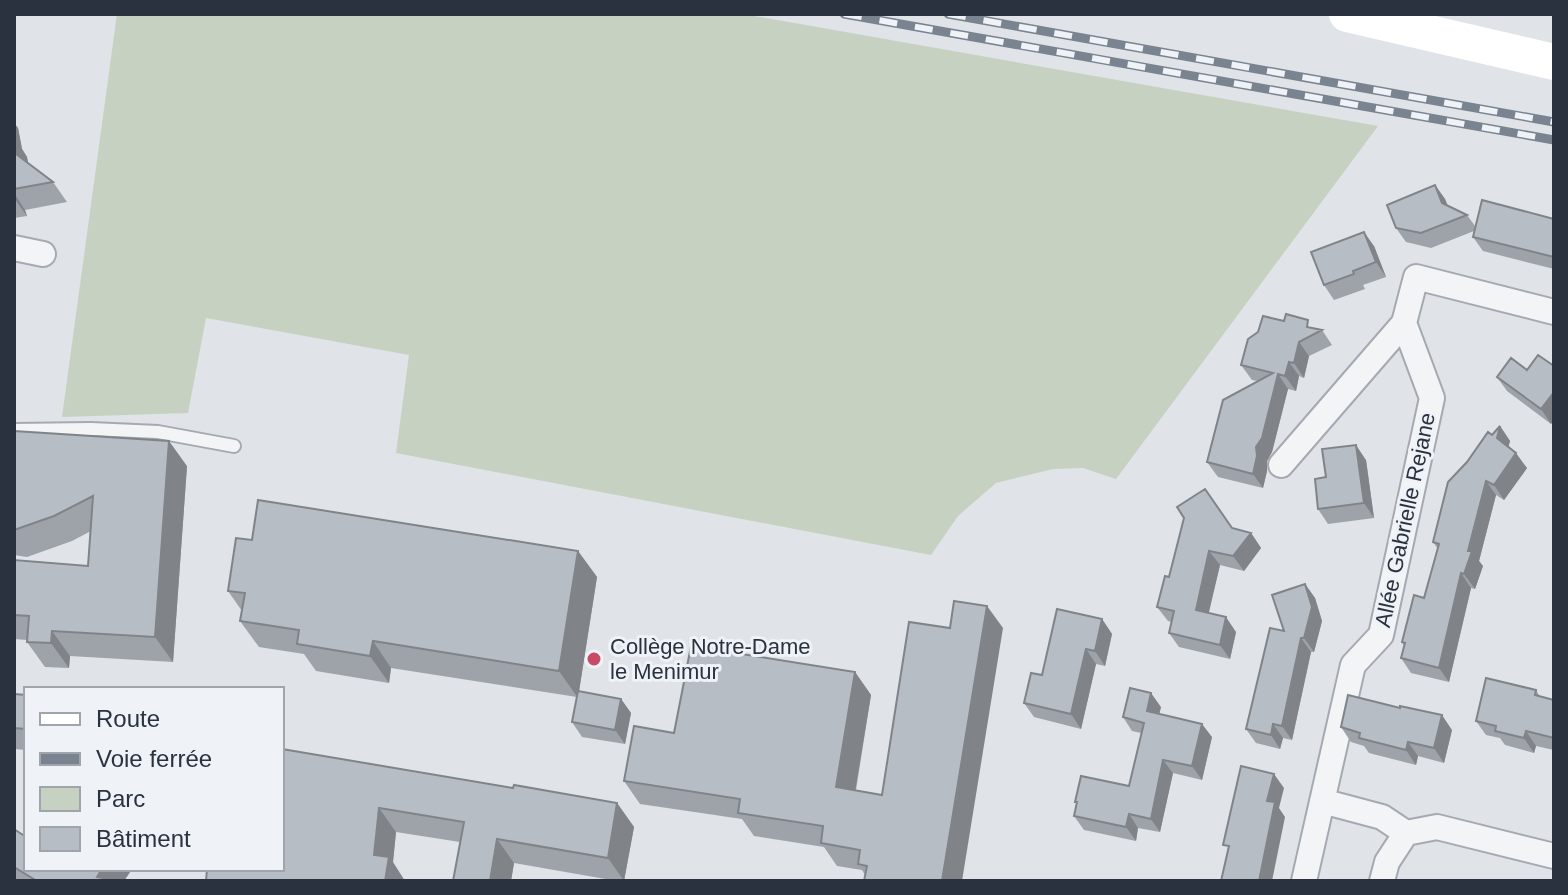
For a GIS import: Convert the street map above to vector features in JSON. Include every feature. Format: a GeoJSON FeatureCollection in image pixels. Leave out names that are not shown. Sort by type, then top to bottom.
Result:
{"type":"FeatureCollection","features":[{"type":"Feature","properties":{"kind":"street"},"geometry":{"type":"LineString","coordinates":[[1347,14],[1428,24],[1554,62]]}},
{"type":"Feature","properties":{"kind":"street"},"geometry":{"type":"LineString","coordinates":[[14,248],[43,254]]}},
{"type":"Feature","properties":{"kind":"street"},"geometry":{"type":"LineString","coordinates":[[1281,465],[1404,323],[1416,277],[1554,312]]}},
{"type":"Feature","properties":{"kind":"street","name":"Allée Gabrielle Rejane"},"geometry":{"type":"LineString","coordinates":[[1304,881],[1353,665],[1381,635],[1432,398],[1404,323]]}},
{"type":"Feature","properties":{"kind":"street"},"geometry":{"type":"LineString","coordinates":[[1322,801],[1382,817],[1406,833],[1437,827],[1554,856]]}},
{"type":"Feature","properties":{"kind":"street"},"geometry":{"type":"LineString","coordinates":[[1382,881],[1387,862],[1406,833]]}},
{"type":"Feature","properties":{"kind":"lane"},"geometry":{"type":"LineString","coordinates":[[14,430],[158,432],[234,446]]}},
{"type":"Feature","properties":{"kind":"green space"},"geometry":{"type":"Polygon","coordinates":[[[117,14],[743,14],[1378,126],[1116,479],[1083,468],[1053,469],[996,483],[958,516],[931,555],[396,453],[409,355],[206,318],[188,413],[62,417],[117,14]]]}},
{"type":"Feature","properties":{"kind":"building"},"geometry":{"type":"Polygon","coordinates":[[[14,144],[16,154],[53,182],[14,189],[14,144]]]}},
{"type":"Feature","properties":{"kind":"building"},"geometry":{"type":"Polygon","coordinates":[[[1435,185],[1442,203],[1467,215],[1421,233],[1396,228],[1387,205],[1435,185]]]}},
{"type":"Feature","properties":{"kind":"building"},"geometry":{"type":"Polygon","coordinates":[[[1482,200],[1554,219],[1554,257],[1473,237],[1482,200]]]}},
{"type":"Feature","properties":{"kind":"building"},"geometry":{"type":"Polygon","coordinates":[[[1364,232],[1376,262],[1324,285],[1311,252],[1364,232]]]}},
{"type":"Feature","properties":{"kind":"building"},"geometry":{"type":"Polygon","coordinates":[[[1286,314],[1308,320],[1307,327],[1322,330],[1299,342],[1294,363],[1289,362],[1285,376],[1278,374],[1262,438],[1256,447],[1253,474],[1207,462],[1223,400],[1273,373],[1241,365],[1248,339],[1258,332],[1263,316],[1284,321],[1286,314]]]}},
{"type":"Feature","properties":{"kind":"building"},"geometry":{"type":"Polygon","coordinates":[[[1538,355],[1554,366],[1554,392],[1541,409],[1497,377],[1511,358],[1527,370],[1538,355]]]}},
{"type":"Feature","properties":{"kind":"building"},"geometry":{"type":"Polygon","coordinates":[[[1500,426],[1497,438],[1516,453],[1494,485],[1486,481],[1468,551],[1472,551],[1464,574],[1461,573],[1439,668],[1401,658],[1414,595],[1424,598],[1439,544],[1433,542],[1448,482],[1488,432],[1492,435],[1500,426]]]}},
{"type":"Feature","properties":{"kind":"building"},"geometry":{"type":"Polygon","coordinates":[[[14,431],[169,441],[155,637],[52,631],[51,643],[27,642],[29,616],[14,615],[14,560],[88,566],[93,496],[54,516],[14,530],[14,431]]]}},
{"type":"Feature","properties":{"kind":"building"},"geometry":{"type":"Polygon","coordinates":[[[1356,445],[1364,503],[1318,509],[1315,479],[1326,477],[1322,449],[1356,445]]]}},
{"type":"Feature","properties":{"kind":"building"},"geometry":{"type":"Polygon","coordinates":[[[1205,489],[1232,528],[1251,533],[1233,556],[1209,551],[1196,610],[1226,617],[1220,645],[1169,633],[1174,611],[1157,607],[1165,576],[1169,577],[1184,518],[1177,507],[1205,489]]]}},
{"type":"Feature","properties":{"kind":"building"},"geometry":{"type":"Polygon","coordinates":[[[258,500],[578,551],[559,671],[373,641],[370,656],[297,644],[299,630],[240,621],[245,593],[228,591],[236,538],[252,540],[258,500]]]}},
{"type":"Feature","properties":{"kind":"building"},"geometry":{"type":"Polygon","coordinates":[[[1305,584],[1312,607],[1304,638],[1301,638],[1282,726],[1273,724],[1271,735],[1246,729],[1270,628],[1284,631],[1272,595],[1305,584]]]}},
{"type":"Feature","properties":{"kind":"building"},"geometry":{"type":"Polygon","coordinates":[[[954,601],[987,606],[942,881],[864,881],[867,866],[858,864],[860,850],[821,843],[823,826],[738,813],[740,799],[624,781],[634,726],[674,733],[691,646],[855,672],[836,787],[882,795],[909,622],[950,628],[954,601]]]}},
{"type":"Feature","properties":{"kind":"building"},"geometry":{"type":"Polygon","coordinates":[[[1057,609],[1102,619],[1095,651],[1086,649],[1071,714],[1024,703],[1031,673],[1042,675],[1057,609]]]}},
{"type":"Feature","properties":{"kind":"building"},"geometry":{"type":"Polygon","coordinates":[[[1486,678],[1536,690],[1535,695],[1554,700],[1554,738],[1526,731],[1524,738],[1495,731],[1496,726],[1476,721],[1486,678]]]}},
{"type":"Feature","properties":{"kind":"building"},"geometry":{"type":"Polygon","coordinates":[[[1130,688],[1151,693],[1147,711],[1202,724],[1192,766],[1163,760],[1151,819],[1129,814],[1126,827],[1074,816],[1081,776],[1129,786],[1144,723],[1123,717],[1130,688]]]}},
{"type":"Feature","properties":{"kind":"building"},"geometry":{"type":"Polygon","coordinates":[[[578,691],[621,699],[615,730],[572,722],[578,691]]]}},
{"type":"Feature","properties":{"kind":"building"},"geometry":{"type":"Polygon","coordinates":[[[14,694],[24,695],[24,729],[14,728],[14,694]]]}},
{"type":"Feature","properties":{"kind":"building"},"geometry":{"type":"Polygon","coordinates":[[[1348,695],[1442,715],[1434,748],[1408,742],[1406,750],[1359,738],[1360,733],[1341,727],[1348,695]]]}},
{"type":"Feature","properties":{"kind":"building"},"geometry":{"type":"Polygon","coordinates":[[[284,749],[617,803],[608,858],[497,839],[490,881],[453,881],[464,822],[379,808],[374,855],[389,857],[385,881],[206,881],[207,871],[284,871],[284,749]]]}},
{"type":"Feature","properties":{"kind":"building"},"geometry":{"type":"Polygon","coordinates":[[[1241,766],[1274,774],[1267,801],[1275,802],[1259,881],[1221,881],[1229,846],[1223,845],[1241,766]]]}},
{"type":"Feature","properties":{"kind":"building"},"geometry":{"type":"Polygon","coordinates":[[[14,829],[24,836],[24,871],[101,871],[97,877],[120,881],[37,881],[14,867],[14,829]]]}},
{"type":"Feature","properties":{"kind":"railway"},"geometry":{"type":"LineString","coordinates":[[844,14],[1554,140]]}},
{"type":"Feature","properties":{"kind":"railway"},"geometry":{"type":"LineString","coordinates":[[948,14],[1554,122]]}},
{"type":"Feature","properties":{"kind":"place","name":"Collège Notre-Dame le Menimur"},"geometry":{"type":"Point","coordinates":[594,659]}}]}
